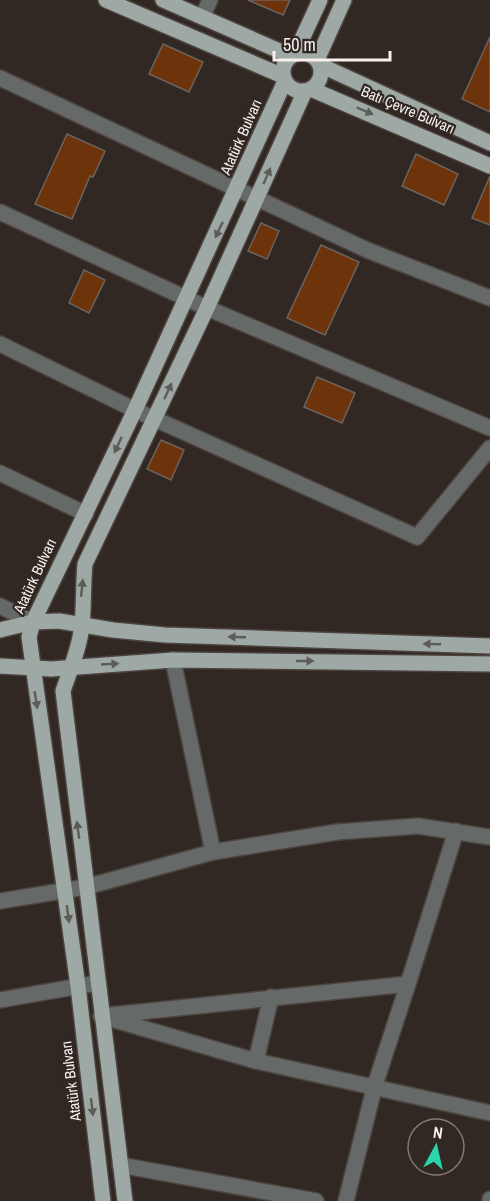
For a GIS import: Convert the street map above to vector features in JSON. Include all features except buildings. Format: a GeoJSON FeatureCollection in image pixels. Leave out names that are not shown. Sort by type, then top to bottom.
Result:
{"type":"FeatureCollection","features":[{"type":"Feature","properties":{"kind":"main road"},"geometry":{"type":"LineString","coordinates":[[106,0],[284,78],[294,89],[308,90]]}},
{"type":"Feature","properties":{"kind":"main road"},"geometry":{"type":"LineString","coordinates":[[163,0],[293,55],[308,53],[319,63]]}},
{"type":"Feature","properties":{"kind":"main road"},"geometry":{"type":"LineString","coordinates":[[284,78],[284,65],[293,55],[321,0]]}},
{"type":"Feature","properties":{"kind":"main road"},"geometry":{"type":"LineString","coordinates":[[125,1201],[63,692],[82,624],[81,599],[85,564],[308,90],[321,76],[319,63],[345,0]]}},
{"type":"Feature","properties":{"kind":"main road","name":"Batı Çevre Bulvarı"},"geometry":{"type":"LineString","coordinates":[[319,63],[490,143]]}},
{"type":"Feature","properties":{"kind":"main road","name":"Atatürk Bulvarı"},"geometry":{"type":"LineString","coordinates":[[103,1201],[78,986],[31,667],[29,637],[33,622],[239,188],[284,78]]}},
{"type":"Feature","properties":{"kind":"main road","name":"Batı Çevre Bulvarı"},"geometry":{"type":"LineString","coordinates":[[308,90],[490,166]]}},
{"type":"Feature","properties":{"kind":"main road"},"geometry":{"type":"LineString","coordinates":[[0,630],[33,622],[82,624],[113,630],[165,634],[490,646]]}},
{"type":"Feature","properties":{"kind":"main road"},"geometry":{"type":"LineString","coordinates":[[0,666],[51,669],[173,660],[490,664]]}},
{"type":"Feature","properties":{"kind":"street"},"geometry":{"type":"LineString","coordinates":[[202,17],[210,0]]}},
{"type":"Feature","properties":{"kind":"street"},"geometry":{"type":"LineString","coordinates":[[0,78],[367,249],[490,297]]}},
{"type":"Feature","properties":{"kind":"street"},"geometry":{"type":"LineString","coordinates":[[0,212],[207,308],[490,428]]}},
{"type":"Feature","properties":{"kind":"street"},"geometry":{"type":"LineString","coordinates":[[0,344],[135,410],[417,537],[490,448]]}},
{"type":"Feature","properties":{"kind":"street"},"geometry":{"type":"LineString","coordinates":[[0,473],[86,514]]}},
{"type":"Feature","properties":{"kind":"street"},"geometry":{"type":"LineString","coordinates":[[0,606],[33,622]]}},
{"type":"Feature","properties":{"kind":"street"},"geometry":{"type":"LineString","coordinates":[[173,660],[213,852]]}},
{"type":"Feature","properties":{"kind":"street"},"geometry":{"type":"LineString","coordinates":[[0,901],[86,886],[213,852],[349,831],[418,826],[490,837]]}},
{"type":"Feature","properties":{"kind":"street"},"geometry":{"type":"LineString","coordinates":[[346,1201],[375,1085],[456,831]]}},
{"type":"Feature","properties":{"kind":"street"},"geometry":{"type":"LineString","coordinates":[[0,1000],[97,983]]}},
{"type":"Feature","properties":{"kind":"street"},"geometry":{"type":"LineString","coordinates":[[101,1016],[408,984]]}},
{"type":"Feature","properties":{"kind":"street"},"geometry":{"type":"LineString","coordinates":[[255,1061],[271,997]]}},
{"type":"Feature","properties":{"kind":"street"},"geometry":{"type":"LineString","coordinates":[[101,1016],[255,1061],[375,1085],[490,1113]]}},
{"type":"Feature","properties":{"kind":"street"},"geometry":{"type":"LineString","coordinates":[[120,1165],[316,1201]]}}]}
